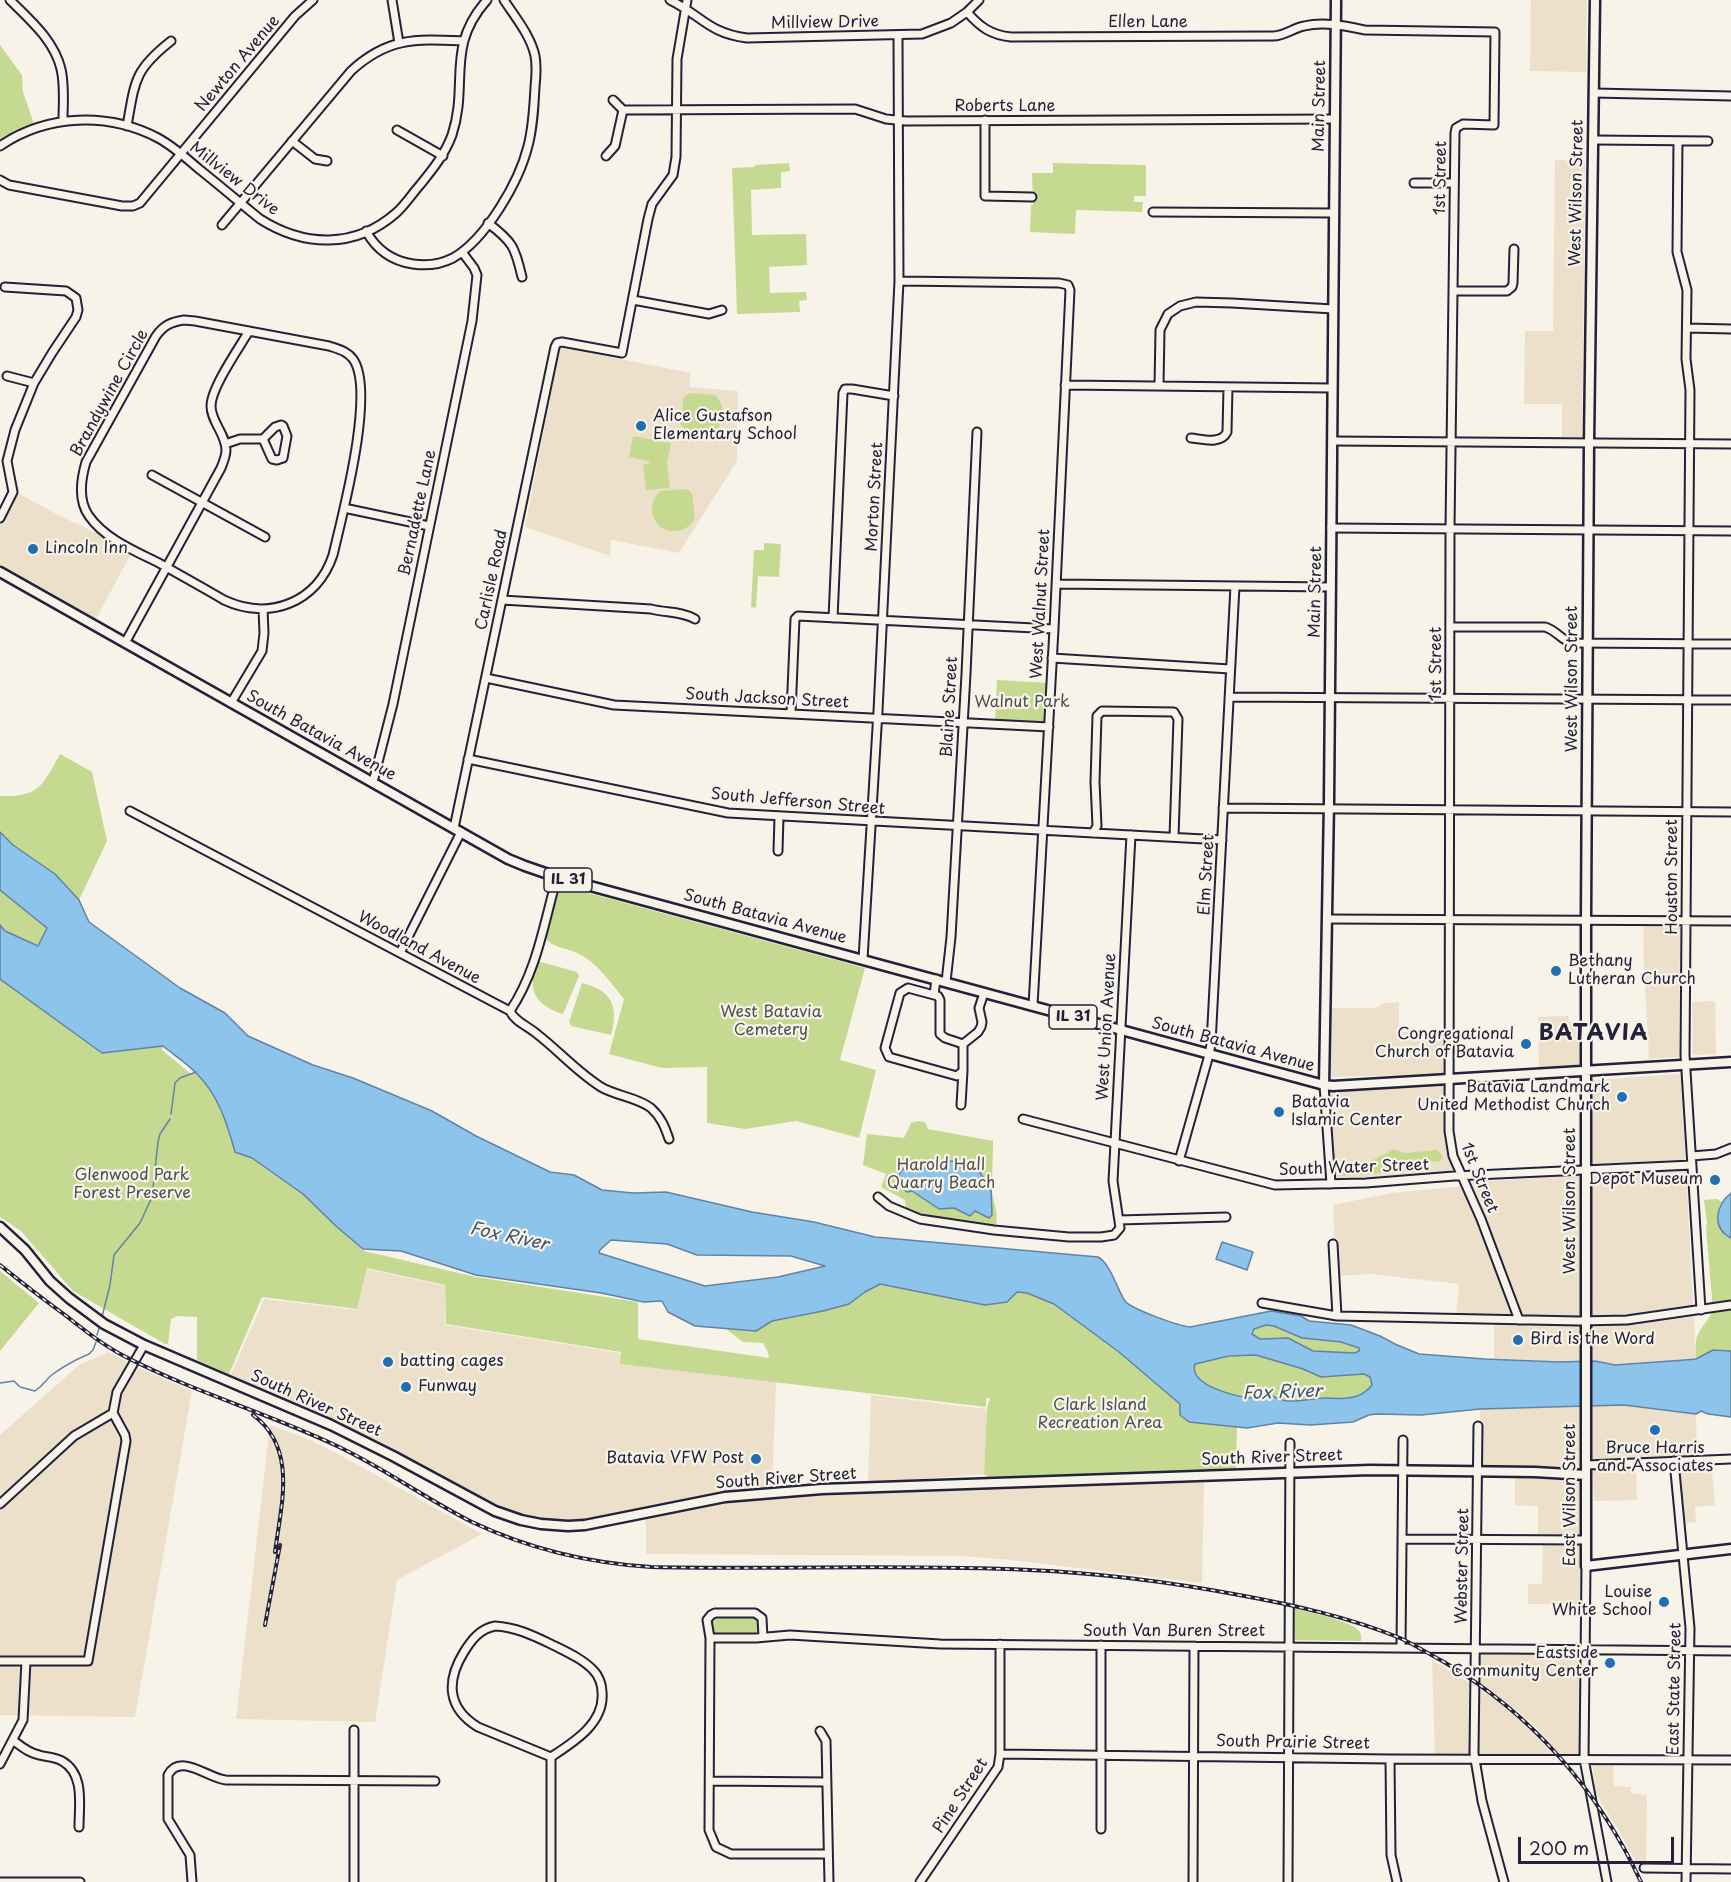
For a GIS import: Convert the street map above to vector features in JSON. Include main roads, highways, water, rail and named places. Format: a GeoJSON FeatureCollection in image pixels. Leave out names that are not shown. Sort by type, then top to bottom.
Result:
{"type":"FeatureCollection","features":[{"type":"Feature","properties":{"kind":"main road","name":"Main Street"},"geometry":{"type":"LineString","coordinates":[[1324,1085],[1328,919],[1336,0]]}},
{"type":"Feature","properties":{"kind":"main road","name":"West Wilson Street"},"geometry":{"type":"LineString","coordinates":[[1586,1358],[1589,443],[1595,0]]}},
{"type":"Feature","properties":{"kind":"main road","name":"South Batavia Avenue"},"geometry":{"type":"LineString","coordinates":[[0,572],[458,830],[525,866],[557,877],[1324,1085],[1586,1072]]}},
{"type":"Feature","properties":{"kind":"main road","name":"IL 31"},"geometry":{"type":"LineString","coordinates":[[1586,1072],[1731,1062]]}},
{"type":"Feature","properties":{"kind":"main road","name":"South River Street"},"geometry":{"type":"LineString","coordinates":[[0,1227],[25,1250],[50,1281],[104,1324],[144,1346],[331,1425],[393,1455],[495,1511],[521,1520],[568,1526],[598,1523],[692,1502],[768,1492],[1403,1470],[1586,1475]]}},
{"type":"Feature","properties":{"kind":"main road","name":"East Wilson Street"},"geometry":{"type":"LineString","coordinates":[[1586,1358],[1586,1566],[1731,1549]]}},
{"type":"Feature","properties":{"kind":"water","name":"Fox River"},"geometry":{"type":"Polygon","coordinates":[[[0,832],[13,845],[55,874],[79,900],[89,922],[180,988],[225,1013],[248,1036],[313,1065],[353,1078],[432,1111],[476,1136],[550,1172],[574,1175],[602,1190],[633,1193],[666,1192],[752,1212],[814,1222],[875,1237],[1098,1257],[1106,1265],[1125,1301],[1156,1317],[1190,1327],[1271,1311],[1301,1316],[1309,1321],[1351,1325],[1419,1354],[1559,1362],[1595,1361],[1615,1365],[1696,1359],[1713,1350],[1731,1351],[1731,1417],[1701,1411],[1696,1414],[1624,1405],[1480,1409],[1421,1415],[1376,1414],[1353,1422],[1310,1425],[1278,1423],[1247,1428],[1189,1422],[1180,1415],[1180,1404],[1119,1352],[1054,1304],[1027,1293],[1017,1292],[1007,1302],[985,1305],[880,1284],[849,1304],[772,1321],[756,1331],[695,1326],[668,1312],[662,1301],[644,1302],[601,1293],[476,1275],[401,1251],[363,1249],[303,1194],[252,1158],[235,1152],[216,1100],[204,1081],[185,1062],[163,1046],[102,1053],[0,979],[0,925],[5,931],[38,946],[47,928],[0,890],[0,832]],[[611,1240],[599,1253],[705,1286],[778,1277],[825,1266],[791,1256],[697,1255],[667,1244],[611,1240]],[[1266,1325],[1254,1329],[1252,1334],[1260,1339],[1288,1338],[1313,1351],[1355,1353],[1359,1351],[1359,1348],[1341,1342],[1302,1338],[1274,1326],[1266,1325]],[[1256,1355],[1229,1356],[1195,1364],[1195,1371],[1206,1384],[1237,1396],[1253,1398],[1269,1395],[1288,1401],[1349,1398],[1361,1394],[1372,1385],[1370,1377],[1364,1374],[1321,1377],[1303,1369],[1256,1355]]]}},
{"type":"Feature","properties":{"kind":"water"},"geometry":{"type":"Polygon","coordinates":[[[957,1161],[959,1165],[978,1170],[991,1188],[992,1215],[989,1218],[975,1211],[970,1216],[954,1208],[939,1209],[912,1191],[907,1192],[903,1189],[898,1178],[907,1166],[934,1169],[937,1162],[957,1161]]]}},
{"type":"Feature","properties":{"kind":"water"},"geometry":{"type":"Polygon","coordinates":[[[1731,1193],[1731,1238],[1720,1228],[1718,1216],[1722,1204],[1731,1193]]]}},
{"type":"Feature","properties":{"kind":"water"},"geometry":{"type":"Polygon","coordinates":[[[1222,1242],[1253,1252],[1247,1270],[1216,1259],[1222,1242]]]}},
{"type":"Feature","properties":{"kind":"waterway"},"geometry":{"type":"LineString","coordinates":[[171,1114],[175,1083],[180,1078],[196,1072]]}},
{"type":"Feature","properties":{"kind":"waterway"},"geometry":{"type":"LineString","coordinates":[[102,1317],[114,1255],[140,1223],[152,1197],[158,1142],[160,1134],[170,1119]]}},
{"type":"Feature","properties":{"kind":"waterway"},"geometry":{"type":"LineString","coordinates":[[97,1335],[100,1324]]}},
{"type":"Feature","properties":{"kind":"waterway"},"geometry":{"type":"LineString","coordinates":[[0,1383],[14,1381],[20,1387],[35,1391],[57,1371],[89,1354],[96,1342]]}},
{"type":"Feature","properties":{"kind":"railway"},"geometry":{"type":"LineString","coordinates":[[0,1265],[94,1337],[124,1356],[177,1381],[337,1446],[438,1504],[493,1532],[559,1553],[604,1562],[651,1567],[982,1568],[1108,1576],[1187,1586],[1260,1599],[1321,1612],[1400,1638],[1476,1682],[1533,1730],[1559,1757],[1605,1816],[1641,1882]]}},
{"type":"Feature","properties":{"kind":"railway"},"geometry":{"type":"LineString","coordinates":[[253,1415],[267,1428],[276,1444],[281,1460],[283,1497],[275,1552]]}},
{"type":"Feature","properties":{"kind":"railway"},"geometry":{"type":"LineString","coordinates":[[265,1625],[280,1545]]}},
{"type":"Feature","properties":{"kind":"place","name":"Alice Gustafson Elementary School"},"geometry":{"type":"Point","coordinates":[641,426]}},
{"type":"Feature","properties":{"kind":"place","name":"Lincoln Inn"},"geometry":{"type":"Point","coordinates":[33,549]}},
{"type":"Feature","properties":{"kind":"place","name":"Bethany Lutheran Church"},"geometry":{"type":"Point","coordinates":[1556,971]}},
{"type":"Feature","properties":{"kind":"place","name":"Congregational Church of Batavia"},"geometry":{"type":"Point","coordinates":[1526,1044]}},
{"type":"Feature","properties":{"kind":"place","name":"Batavia Landmark United Methodist Church"},"geometry":{"type":"Point","coordinates":[1622,1097]}},
{"type":"Feature","properties":{"kind":"place","name":"Batavia Islamic Center"},"geometry":{"type":"Point","coordinates":[1279,1112]}},
{"type":"Feature","properties":{"kind":"place","name":"Depot Museum"},"geometry":{"type":"Point","coordinates":[1715,1180]}},
{"type":"Feature","properties":{"kind":"place","name":"Bird is the Word"},"geometry":{"type":"Point","coordinates":[1518,1340]}},
{"type":"Feature","properties":{"kind":"place","name":"batting cages"},"geometry":{"type":"Point","coordinates":[388,1362]}},
{"type":"Feature","properties":{"kind":"place","name":"Funway"},"geometry":{"type":"Point","coordinates":[406,1387]}},
{"type":"Feature","properties":{"kind":"place","name":"Bruce Harris and Associates"},"geometry":{"type":"Point","coordinates":[1655,1430]}},
{"type":"Feature","properties":{"kind":"place","name":"Batavia VFW Post"},"geometry":{"type":"Point","coordinates":[756,1459]}},
{"type":"Feature","properties":{"kind":"place","name":"Louise White School"},"geometry":{"type":"Point","coordinates":[1664,1602]}},
{"type":"Feature","properties":{"kind":"place","name":"Eastside Community Center"},"geometry":{"type":"Point","coordinates":[1610,1663]}},
{"type":"Feature","properties":{"kind":"district","name":"BATAVIA"},"geometry":{"type":"Point","coordinates":[1594,1034]}},
{"type":"Feature","properties":{"kind":"park label","name":"Walnut Park"},"geometry":{"type":"Point","coordinates":[1022,703]}},
{"type":"Feature","properties":{"kind":"park label","name":"West Batavia Cemetery"},"geometry":{"type":"Point","coordinates":[771,1022]}},
{"type":"Feature","properties":{"kind":"park label","name":"Harold Hall Quarry Beach"},"geometry":{"type":"Point","coordinates":[941,1175]}},
{"type":"Feature","properties":{"kind":"park label","name":"Glenwood Park Forest Preserve"},"geometry":{"type":"Point","coordinates":[132,1185]}},
{"type":"Feature","properties":{"kind":"park label","name":"Clark Island Recreation Area"},"geometry":{"type":"Point","coordinates":[1100,1415]}}]}
